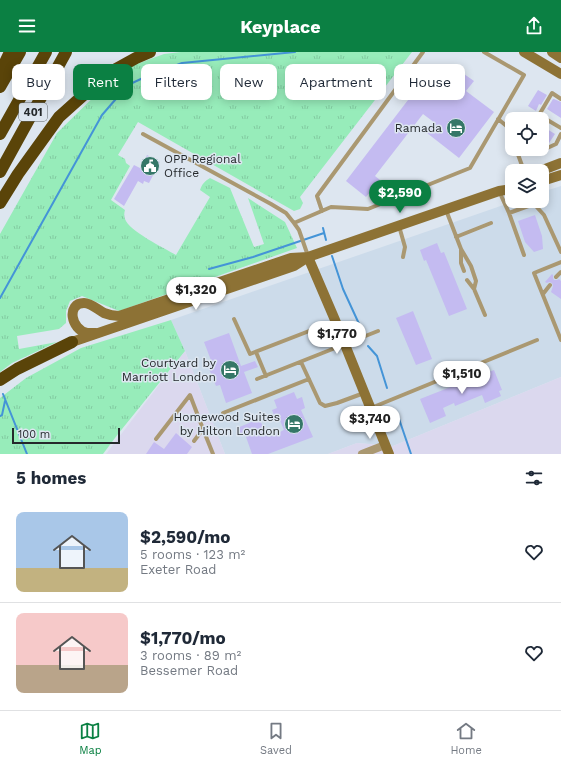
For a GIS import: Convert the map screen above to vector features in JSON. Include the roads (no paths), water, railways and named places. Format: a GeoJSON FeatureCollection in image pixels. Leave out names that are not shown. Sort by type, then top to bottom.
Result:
{"type":"FeatureCollection","features":[{"type":"Feature","properties":{"kind":"highway"},"geometry":{"type":"LineString","coordinates":[[0,72],[10,52]]}},
{"type":"Feature","properties":{"kind":"highway"},"geometry":{"type":"LineString","coordinates":[[0,88],[20,52]]}},
{"type":"Feature","properties":{"kind":"highway","name":"401"},"geometry":{"type":"LineString","coordinates":[[0,134],[46,52]]}},
{"type":"Feature","properties":{"kind":"highway","name":"401"},"geometry":{"type":"LineString","coordinates":[[0,172],[66,52]]}},
{"type":"Feature","properties":{"kind":"highway"},"geometry":{"type":"LineString","coordinates":[[0,203],[18,174],[59,117],[106,74],[150,52]]}},
{"type":"Feature","properties":{"kind":"highway"},"geometry":{"type":"LineString","coordinates":[[0,380],[17,369],[72,342]]}},
{"type":"Feature","properties":{"kind":"street"},"geometry":{"type":"LineString","coordinates":[[524,52],[561,74]]}},
{"type":"Feature","properties":{"kind":"street"},"geometry":{"type":"LineString","coordinates":[[552,52],[561,58]]}},
{"type":"Feature","properties":{"kind":"street"},"geometry":{"type":"LineString","coordinates":[[549,168],[561,163]]}},
{"type":"Feature","properties":{"kind":"street"},"geometry":{"type":"LineString","coordinates":[[549,179],[561,175]]}},
{"type":"Feature","properties":{"kind":"street"},"geometry":{"type":"LineString","coordinates":[[72,342],[294,266],[308,257],[446,210],[505,188]]}},
{"type":"Feature","properties":{"kind":"street"},"geometry":{"type":"LineString","coordinates":[[499,191],[505,190]]}},
{"type":"Feature","properties":{"kind":"street"},"geometry":{"type":"LineString","coordinates":[[308,257],[345,344],[387,450],[362,454]]}},
{"type":"Feature","properties":{"kind":"street"},"geometry":{"type":"LineString","coordinates":[[99,332],[86,333],[78,329],[72,316],[74,309],[79,304],[86,303],[103,313],[111,316],[119,316],[291,258],[308,257]]}},
{"type":"Feature","properties":{"kind":"lane"},"geometry":{"type":"LineString","coordinates":[[322,211],[317,196],[423,52]]}},
{"type":"Feature","properties":{"kind":"lane"},"geometry":{"type":"LineString","coordinates":[[294,223],[331,207],[368,209],[470,168],[524,76],[484,52]]}},
{"type":"Feature","properties":{"kind":"lane"},"geometry":{"type":"LineString","coordinates":[[541,112],[552,93],[561,99]]}},
{"type":"Feature","properties":{"kind":"lane"},"geometry":{"type":"LineString","coordinates":[[498,119],[505,125]]}},
{"type":"Feature","properties":{"kind":"lane"},"geometry":{"type":"LineString","coordinates":[[549,122],[561,128]]}},
{"type":"Feature","properties":{"kind":"lane"},"geometry":{"type":"LineString","coordinates":[[143,134],[286,213],[299,230],[308,257]]}},
{"type":"Feature","properties":{"kind":"lane"},"geometry":{"type":"LineString","coordinates":[[549,147],[556,144],[561,134]]}},
{"type":"Feature","properties":{"kind":"lane"},"geometry":{"type":"LineString","coordinates":[[499,191],[509,213],[524,256]]}},
{"type":"Feature","properties":{"kind":"lane"},"geometry":{"type":"LineString","coordinates":[[509,213],[520,208]]}},
{"type":"Feature","properties":{"kind":"lane"},"geometry":{"type":"LineString","coordinates":[[539,208],[544,215],[561,252]]}},
{"type":"Feature","properties":{"kind":"lane"},"geometry":{"type":"LineString","coordinates":[[446,210],[461,249],[471,266],[476,281],[474,289]]}},
{"type":"Feature","properties":{"kind":"lane"},"geometry":{"type":"LineString","coordinates":[[456,237],[491,223]]}},
{"type":"Feature","properties":{"kind":"lane"},"geometry":{"type":"LineString","coordinates":[[398,226],[404,247],[403,257]]}},
{"type":"Feature","properties":{"kind":"lane"},"geometry":{"type":"LineString","coordinates":[[461,249],[461,263],[464,271]]}},
{"type":"Feature","properties":{"kind":"lane"},"geometry":{"type":"LineString","coordinates":[[561,262],[534,273],[561,340]]}},
{"type":"Feature","properties":{"kind":"lane"},"geometry":{"type":"LineString","coordinates":[[556,278],[561,272]]}},
{"type":"Feature","properties":{"kind":"lane"},"geometry":{"type":"LineString","coordinates":[[467,280],[474,289],[485,315]]}},
{"type":"Feature","properties":{"kind":"lane"},"geometry":{"type":"LineString","coordinates":[[543,294],[550,285]]}},
{"type":"Feature","properties":{"kind":"lane"},"geometry":{"type":"LineString","coordinates":[[234,319],[250,354],[335,320]]}},
{"type":"Feature","properties":{"kind":"lane"},"geometry":{"type":"LineString","coordinates":[[257,379],[378,331]]}},
{"type":"Feature","properties":{"kind":"lane"},"geometry":{"type":"LineString","coordinates":[[370,408],[537,340]]}},
{"type":"Feature","properties":{"kind":"lane"},"geometry":{"type":"LineString","coordinates":[[256,352],[266,376]]}},
{"type":"Feature","properties":{"kind":"lane"},"geometry":{"type":"LineString","coordinates":[[301,362],[320,403],[325,406],[337,403],[364,392]]}},
{"type":"Feature","properties":{"kind":"lane"},"geometry":{"type":"LineString","coordinates":[[223,413],[309,379]]}},
{"type":"Feature","properties":{"kind":"lane"},"geometry":{"type":"LineString","coordinates":[[156,439],[190,395],[213,454]]}},
{"type":"Feature","properties":{"kind":"lane"},"geometry":{"type":"LineString","coordinates":[[194,441],[203,429]]}},
{"type":"Feature","properties":{"kind":"waterway"},"geometry":{"type":"LineString","coordinates":[[0,298],[102,115],[128,85],[182,63],[295,52]]}},
{"type":"Feature","properties":{"kind":"waterway"},"geometry":{"type":"LineString","coordinates":[[323,228],[326,240]]}},
{"type":"Feature","properties":{"kind":"waterway"},"geometry":{"type":"LineString","coordinates":[[209,269],[253,257],[324,233]]}},
{"type":"Feature","properties":{"kind":"waterway"},"geometry":{"type":"LineString","coordinates":[[332,256],[343,289],[360,326]]}},
{"type":"Feature","properties":{"kind":"waterway"},"geometry":{"type":"LineString","coordinates":[[368,346],[377,356],[387,388]]}},
{"type":"Feature","properties":{"kind":"waterway"},"geometry":{"type":"LineString","coordinates":[[3,394],[27,454]]}},
{"type":"Feature","properties":{"kind":"waterway"},"geometry":{"type":"LineString","coordinates":[[0,416],[2,415],[5,401]]}},
{"type":"Feature","properties":{"kind":"waterway"},"geometry":{"type":"LineString","coordinates":[[397,413],[411,454]]}},
{"type":"Feature","properties":{"kind":"place","name":"Ramada"},"geometry":{"type":"Point","coordinates":[456,128]}},
{"type":"Feature","properties":{"kind":"place","name":"OPP Regional Office"},"geometry":{"type":"Point","coordinates":[150,166]}},
{"type":"Feature","properties":{"kind":"place","name":"Courtyard by Marriott London"},"geometry":{"type":"Point","coordinates":[230,370]}},
{"type":"Feature","properties":{"kind":"place","name":"Homewood Suites by Hilton London"},"geometry":{"type":"Point","coordinates":[294,424]}}]}
